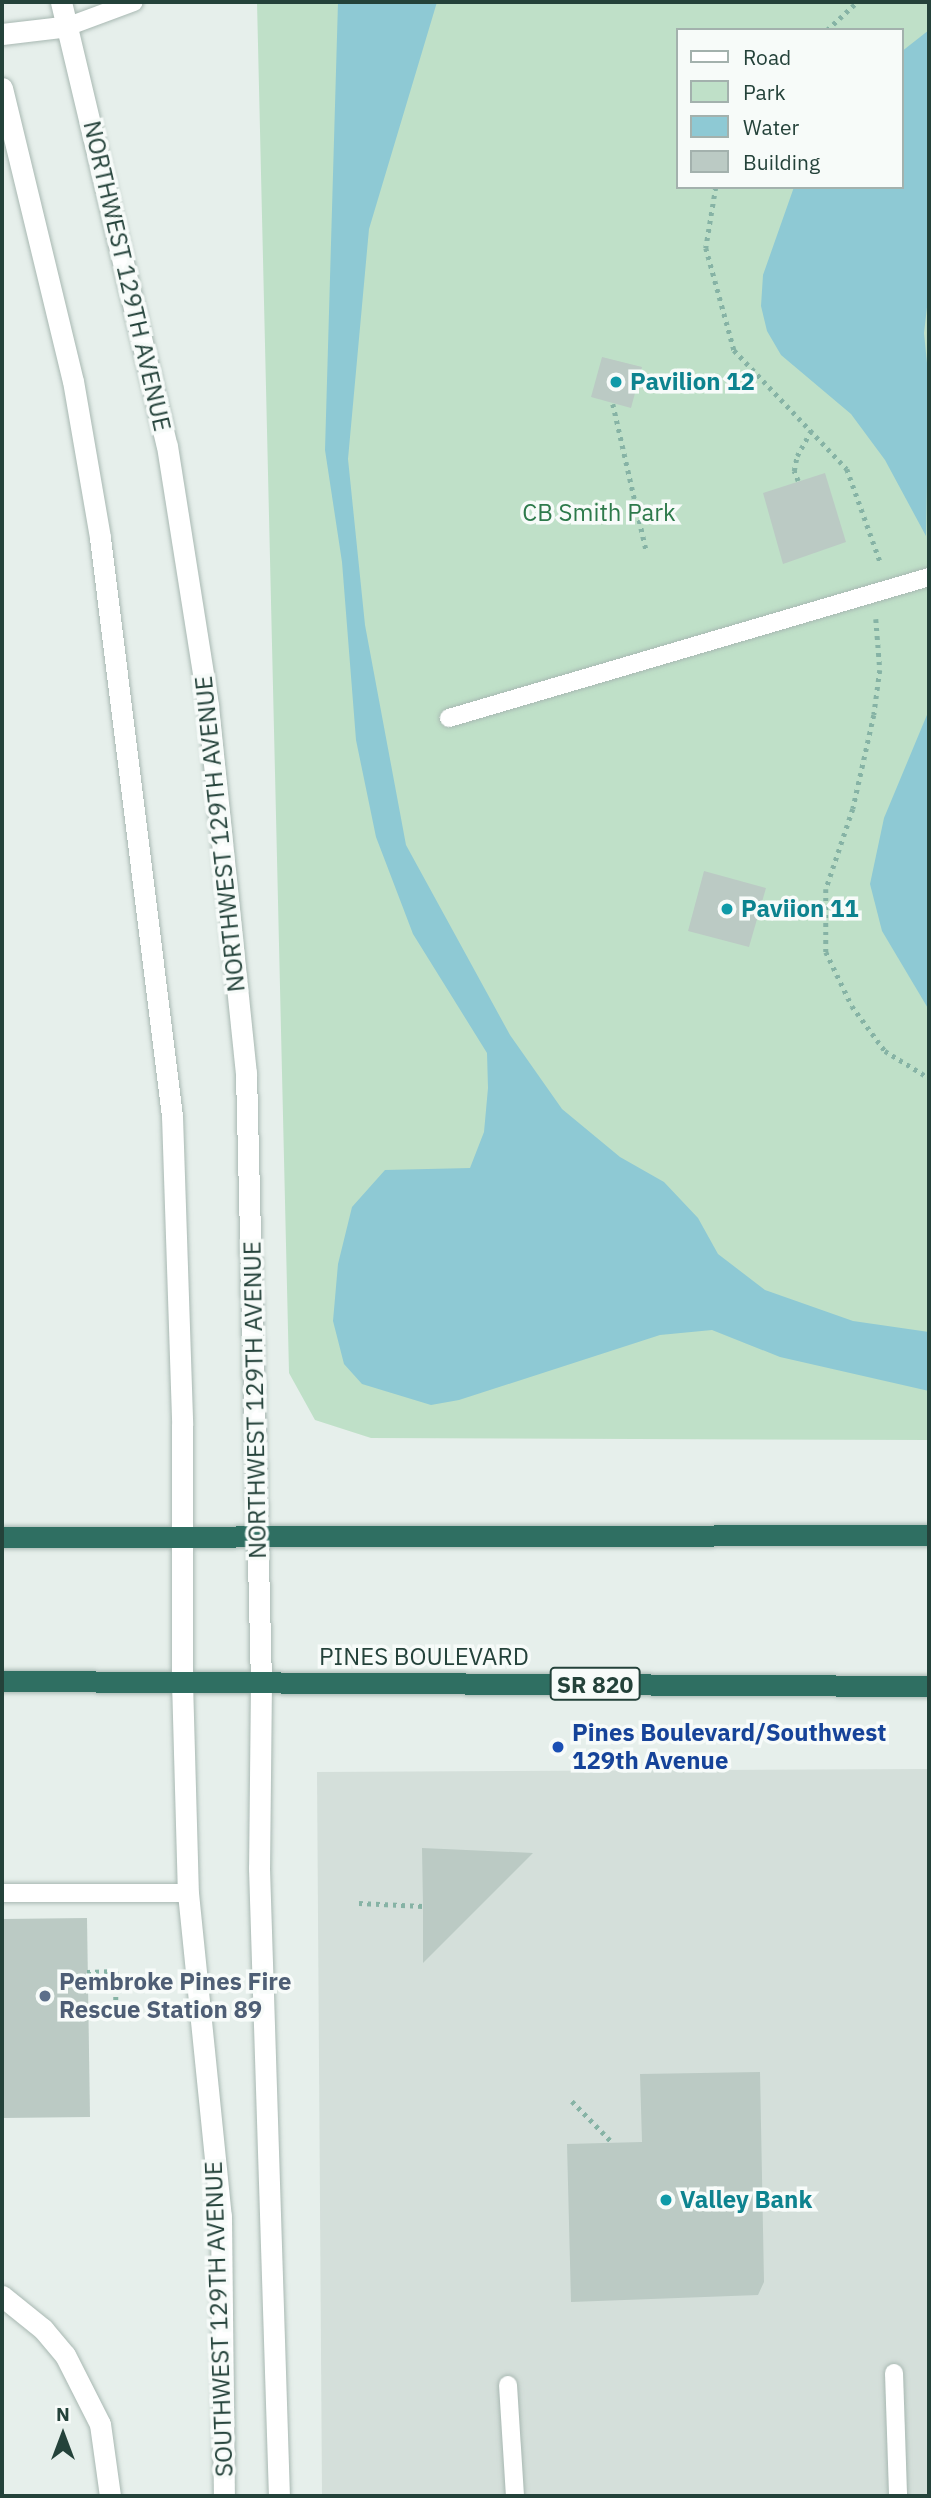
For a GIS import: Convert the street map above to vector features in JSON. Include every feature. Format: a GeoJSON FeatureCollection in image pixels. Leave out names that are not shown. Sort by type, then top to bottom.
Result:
{"type":"FeatureCollection","features":[{"type":"Feature","properties":{"kind":"highway"},"geometry":{"type":"LineString","coordinates":[[2,1537],[929,1535]]}},
{"type":"Feature","properties":{"kind":"highway","name":"PINES BOULEVARD"},"geometry":{"type":"LineString","coordinates":[[2,1681],[929,1686]]}},
{"type":"Feature","properties":{"kind":"street","name":"NORTHWEST 129TH AVENUE"},"geometry":{"type":"LineString","coordinates":[[61,2],[69,26],[167,446],[208,706],[246,1073],[261,1682]]}},
{"type":"Feature","properties":{"kind":"street"},"geometry":{"type":"LineString","coordinates":[[2,34],[69,26]]}},
{"type":"Feature","properties":{"kind":"street"},"geometry":{"type":"LineString","coordinates":[[2,88],[72,380],[126,726],[172,1116],[182,1681]]}},
{"type":"Feature","properties":{"kind":"street","name":"SOUTHWEST 129TH AVENUE"},"geometry":{"type":"LineString","coordinates":[[182,1681],[188,1893],[220,2216],[224,2496]]}},
{"type":"Feature","properties":{"kind":"street"},"geometry":{"type":"LineString","coordinates":[[261,1682],[260,1907],[279,2496]]}},
{"type":"Feature","properties":{"kind":"street"},"geometry":{"type":"LineString","coordinates":[[2,2296],[43,2329],[65,2355],[100,2424],[110,2496]]}},
{"type":"Feature","properties":{"kind":"lane"},"geometry":{"type":"LineString","coordinates":[[69,26],[134,2]]}},
{"type":"Feature","properties":{"kind":"lane"},"geometry":{"type":"LineString","coordinates":[[449,718],[929,577]]}},
{"type":"Feature","properties":{"kind":"lane"},"geometry":{"type":"LineString","coordinates":[[2,1893],[188,1893]]}},
{"type":"Feature","properties":{"kind":"lane"},"geometry":{"type":"LineString","coordinates":[[894,2373],[898,2496]]}},
{"type":"Feature","properties":{"kind":"lane"},"geometry":{"type":"LineString","coordinates":[[508,2385],[515,2496]]}},
{"type":"Feature","properties":{"kind":"path"},"geometry":{"type":"LineString","coordinates":[[829,28],[857,2]]}},
{"type":"Feature","properties":{"kind":"path"},"geometry":{"type":"LineString","coordinates":[[716,189],[706,248],[734,350],[812,429],[846,469],[889,589]]}},
{"type":"Feature","properties":{"kind":"path"},"geometry":{"type":"LineString","coordinates":[[614,404],[646,549]]}},
{"type":"Feature","properties":{"kind":"path"},"geometry":{"type":"LineString","coordinates":[[797,481],[794,471],[797,456],[812,429]]}},
{"type":"Feature","properties":{"kind":"path"},"geometry":{"type":"LineString","coordinates":[[869,595],[880,635],[880,670],[862,775],[826,889],[826,952],[852,1006],[885,1051],[929,1078]]}},
{"type":"Feature","properties":{"kind":"path"},"geometry":{"type":"LineString","coordinates":[[359,1903],[423,1906]]}},
{"type":"Feature","properties":{"kind":"path"},"geometry":{"type":"LineString","coordinates":[[87,1972],[116,1971],[116,2018]]}},
{"type":"Feature","properties":{"kind":"path"},"geometry":{"type":"LineString","coordinates":[[572,2101],[614,2143]]}},
{"type":"Feature","properties":{"kind":"shaded area"},"geometry":{"type":"Polygon","coordinates":[[[929,1769],[929,2496],[322,2496],[317,1772],[929,1769]]]}},
{"type":"Feature","properties":{"kind":"green space","name":"CB Smith Park"},"geometry":{"type":"Polygon","coordinates":[[[257,2],[929,2],[929,1440],[371,1438],[315,1420],[289,1373],[257,2]]]}},
{"type":"Feature","properties":{"kind":"water"},"geometry":{"type":"Polygon","coordinates":[[[338,2],[437,2],[369,229],[348,459],[365,625],[406,845],[510,1035],[562,1109],[620,1157],[664,1182],[698,1218],[718,1254],[765,1290],[853,1321],[929,1332],[929,1391],[780,1357],[712,1330],[660,1335],[459,1400],[431,1405],[362,1384],[344,1364],[333,1321],[338,1264],[352,1207],[385,1170],[470,1168],[484,1132],[488,1088],[487,1053],[413,934],[376,837],[356,740],[342,562],[325,450],[338,2]]]}},
{"type":"Feature","properties":{"kind":"water"},"geometry":{"type":"Polygon","coordinates":[[[929,30],[929,290],[924,333],[929,383],[926,536],[885,460],[851,414],[781,355],[767,331],[761,306],[763,275],[793,189],[903,189],[903,50],[929,30]]]}},
{"type":"Feature","properties":{"kind":"water"},"geometry":{"type":"Polygon","coordinates":[[[929,710],[929,1010],[882,931],[870,884],[884,818],[929,710]]]}},
{"type":"Feature","properties":{"kind":"building","name":"Pavilion 12"},"geometry":{"type":"Polygon","coordinates":[[[602,357],[642,367],[631,408],[591,397],[602,357]]]}},
{"type":"Feature","properties":{"kind":"building"},"geometry":{"type":"Polygon","coordinates":[[[825,473],[846,542],[783,564],[763,493],[825,473]]]}},
{"type":"Feature","properties":{"kind":"building","name":"Paviion 11"},"geometry":{"type":"Polygon","coordinates":[[[704,871],[766,888],[749,947],[688,931],[704,871]]]}},
{"type":"Feature","properties":{"kind":"building"},"geometry":{"type":"Polygon","coordinates":[[[422,1848],[533,1853],[423,1963],[423,1906],[422,1848]]]}},
{"type":"Feature","properties":{"kind":"building","name":"Pembroke Pines Fire Rescue Station 89"},"geometry":{"type":"Polygon","coordinates":[[[87,1918],[90,2117],[2,2118],[2,1919],[87,1918]]]}},
{"type":"Feature","properties":{"kind":"building","name":"Valley Bank"},"geometry":{"type":"Polygon","coordinates":[[[760,2072],[764,2282],[758,2295],[571,2302],[567,2144],[642,2142],[640,2074],[760,2072]]]}},
{"type":"Feature","properties":{"kind":"place","name":"Pavilion 12"},"geometry":{"type":"Point","coordinates":[616,382]}},
{"type":"Feature","properties":{"kind":"place","name":"Paviion 11"},"geometry":{"type":"Point","coordinates":[727,909]}},
{"type":"Feature","properties":{"kind":"place","name":"Pines Boulevard/Southwest 129th Avenue"},"geometry":{"type":"Point","coordinates":[558,1747]}},
{"type":"Feature","properties":{"kind":"place","name":"Pembroke Pines Fire Rescue Station 89"},"geometry":{"type":"Point","coordinates":[45,1996]}},
{"type":"Feature","properties":{"kind":"place","name":"Valley Bank"},"geometry":{"type":"Point","coordinates":[666,2200]}}]}
